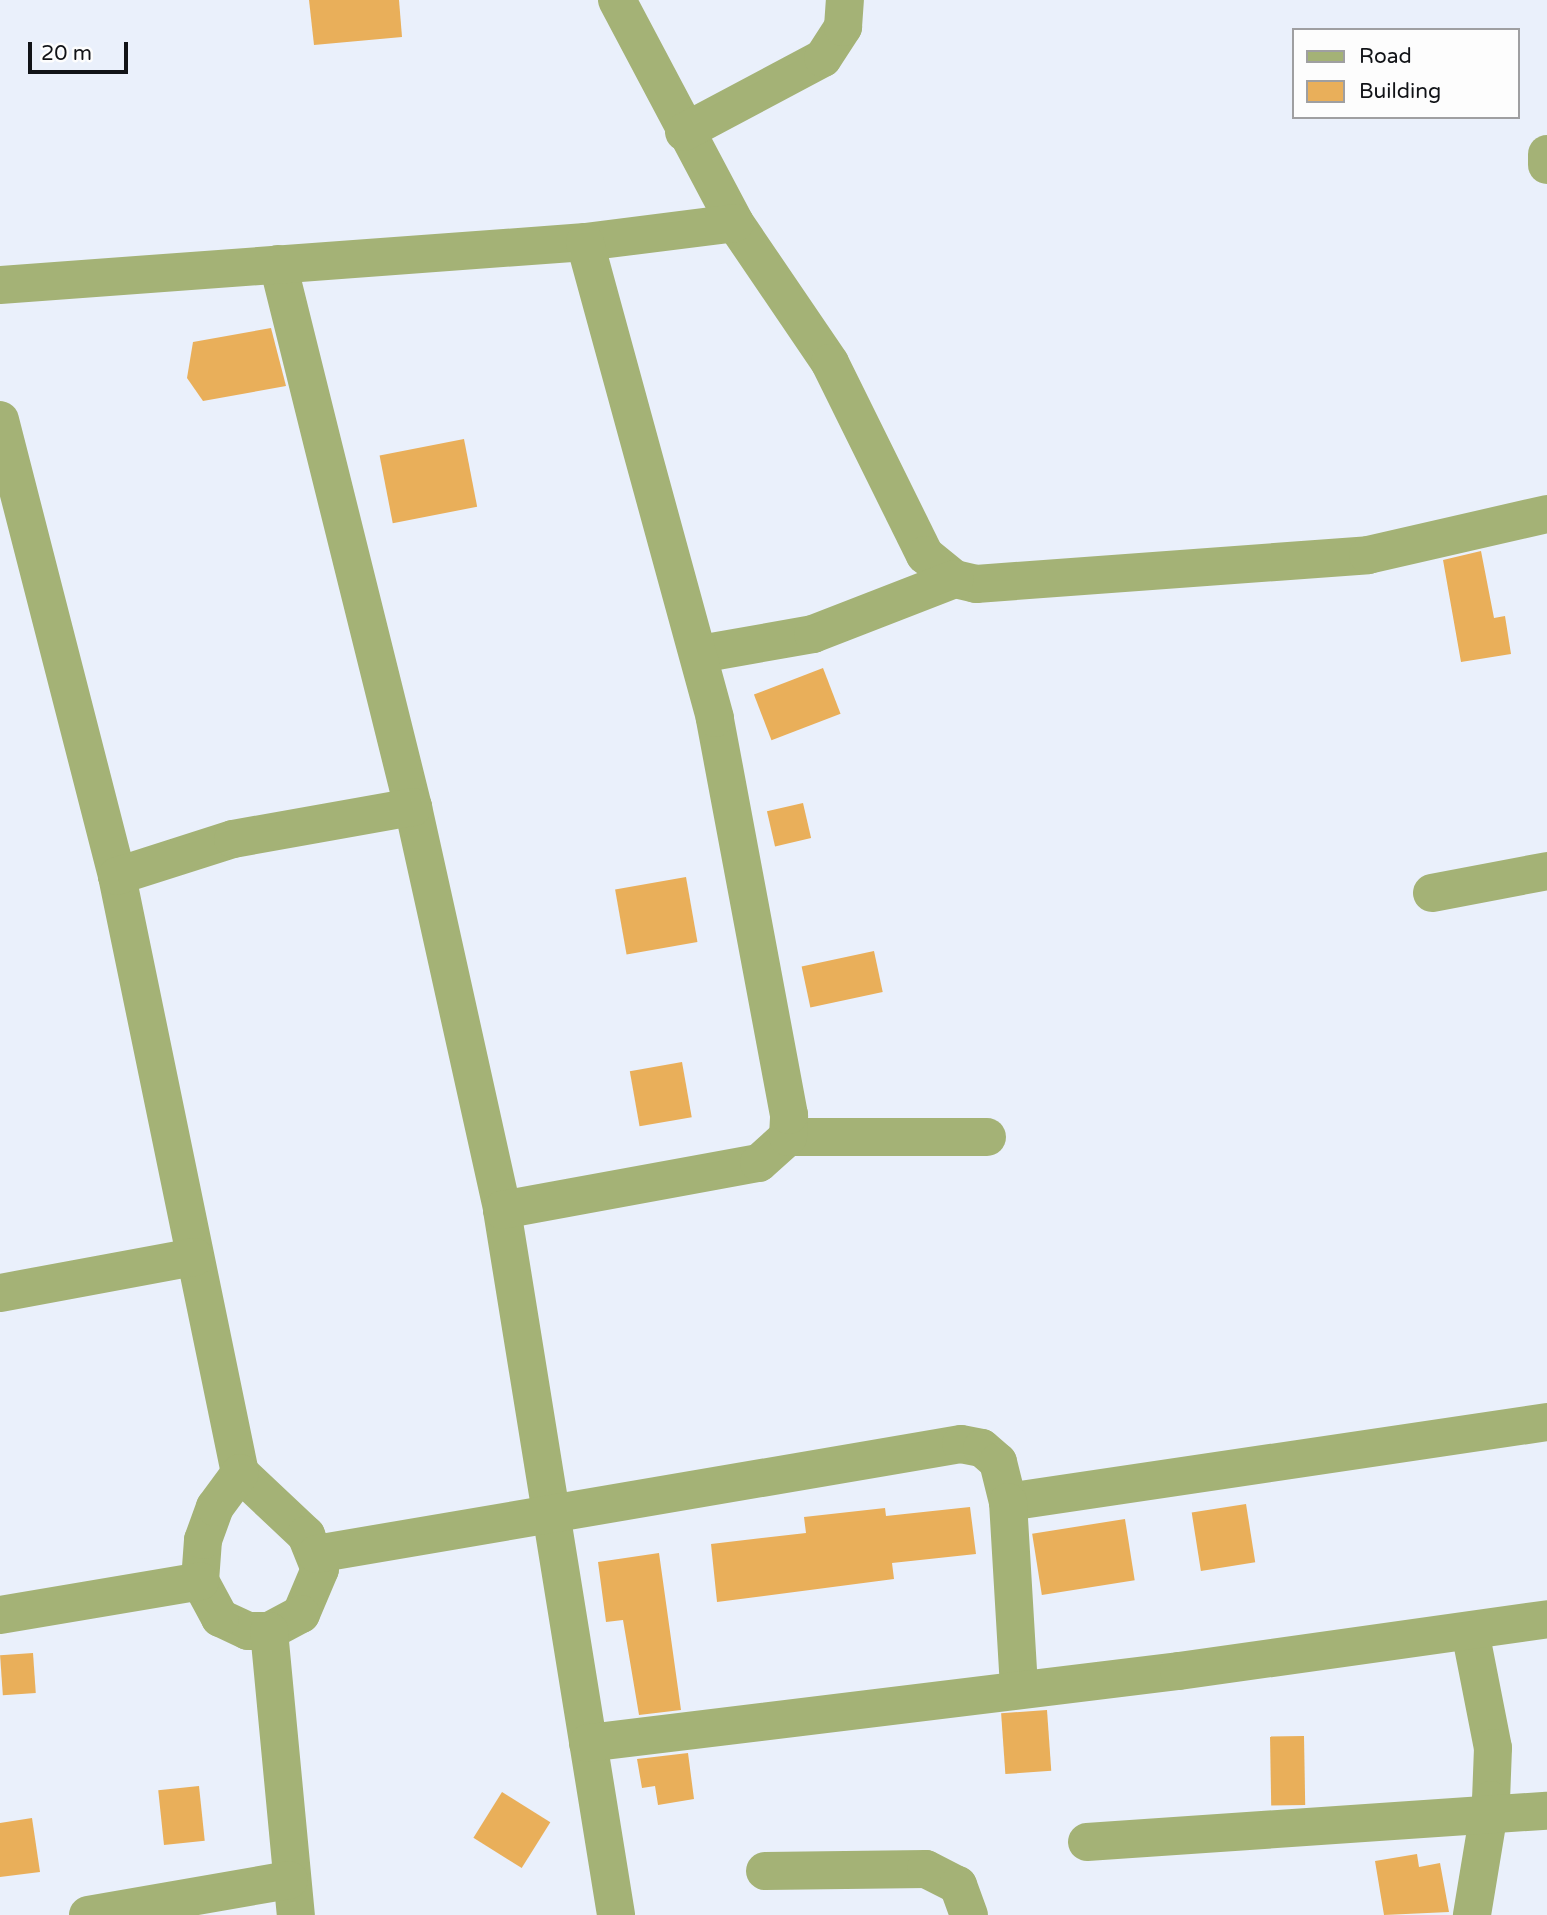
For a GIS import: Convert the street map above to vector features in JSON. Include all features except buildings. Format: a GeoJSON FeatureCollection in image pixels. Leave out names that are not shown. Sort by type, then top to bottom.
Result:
{"type":"FeatureCollection","features":[{"type":"Feature","properties":{"kind":"street"},"geometry":{"type":"LineString","coordinates":[[617,0],[684,132],[735,223],[830,363],[925,555],[955,579]]}},
{"type":"Feature","properties":{"kind":"street"},"geometry":{"type":"LineString","coordinates":[[684,132],[823,58],[843,26],[845,0]]}},
{"type":"Feature","properties":{"kind":"street"},"geometry":{"type":"LineString","coordinates":[[1547,154],[1547,165]]}},
{"type":"Feature","properties":{"kind":"street"},"geometry":{"type":"LineString","coordinates":[[0,285],[586,242],[735,223]]}},
{"type":"Feature","properties":{"kind":"street"},"geometry":{"type":"LineString","coordinates":[[586,242],[700,654],[778,1054],[788,1137]]}},
{"type":"Feature","properties":{"kind":"street"},"geometry":{"type":"LineString","coordinates":[[278,264],[414,807],[502,1210],[616,1915]]}},
{"type":"Feature","properties":{"kind":"street"},"geometry":{"type":"LineString","coordinates":[[0,420],[117,876],[240,1473],[270,1497],[316,1554],[320,1569],[312,1598],[288,1624],[269,1630],[248,1630],[220,1618],[200,1581],[203,1540],[215,1507],[240,1473]]}},
{"type":"Feature","properties":{"kind":"street"},"geometry":{"type":"LineString","coordinates":[[700,654],[813,634],[955,579],[1003,583],[1368,555],[1547,514]]}},
{"type":"Feature","properties":{"kind":"street"},"geometry":{"type":"LineString","coordinates":[[117,876],[233,839],[414,807]]}},
{"type":"Feature","properties":{"kind":"street"},"geometry":{"type":"LineString","coordinates":[[1432,893],[1547,871]]}},
{"type":"Feature","properties":{"kind":"street"},"geometry":{"type":"LineString","coordinates":[[502,1210],[759,1163],[788,1137],[987,1137]]}},
{"type":"Feature","properties":{"kind":"street"},"geometry":{"type":"LineString","coordinates":[[0,1293],[195,1258]]}},
{"type":"Feature","properties":{"kind":"street"},"geometry":{"type":"LineString","coordinates":[[1008,1502],[1547,1422]]}},
{"type":"Feature","properties":{"kind":"street"},"geometry":{"type":"LineString","coordinates":[[316,1554],[550,1511],[961,1444],[982,1448],[998,1462],[1008,1502],[1018,1687]]}},
{"type":"Feature","properties":{"kind":"street"},"geometry":{"type":"LineString","coordinates":[[0,1615],[200,1581]]}},
{"type":"Feature","properties":{"kind":"street"},"geometry":{"type":"LineString","coordinates":[[588,1743],[1547,1619]]}},
{"type":"Feature","properties":{"kind":"street"},"geometry":{"type":"LineString","coordinates":[[88,1915],[292,1898],[269,1630]]}},
{"type":"Feature","properties":{"kind":"street"},"geometry":{"type":"LineString","coordinates":[[1470,1631],[1493,1748],[1489,1819],[1472,1915]]}},
{"type":"Feature","properties":{"kind":"street"},"geometry":{"type":"LineString","coordinates":[[1087,1842],[1489,1819],[1547,1811]]}},
{"type":"Feature","properties":{"kind":"street"},"geometry":{"type":"LineString","coordinates":[[765,1871],[926,1869],[958,1885],[969,1915]]}}]}
